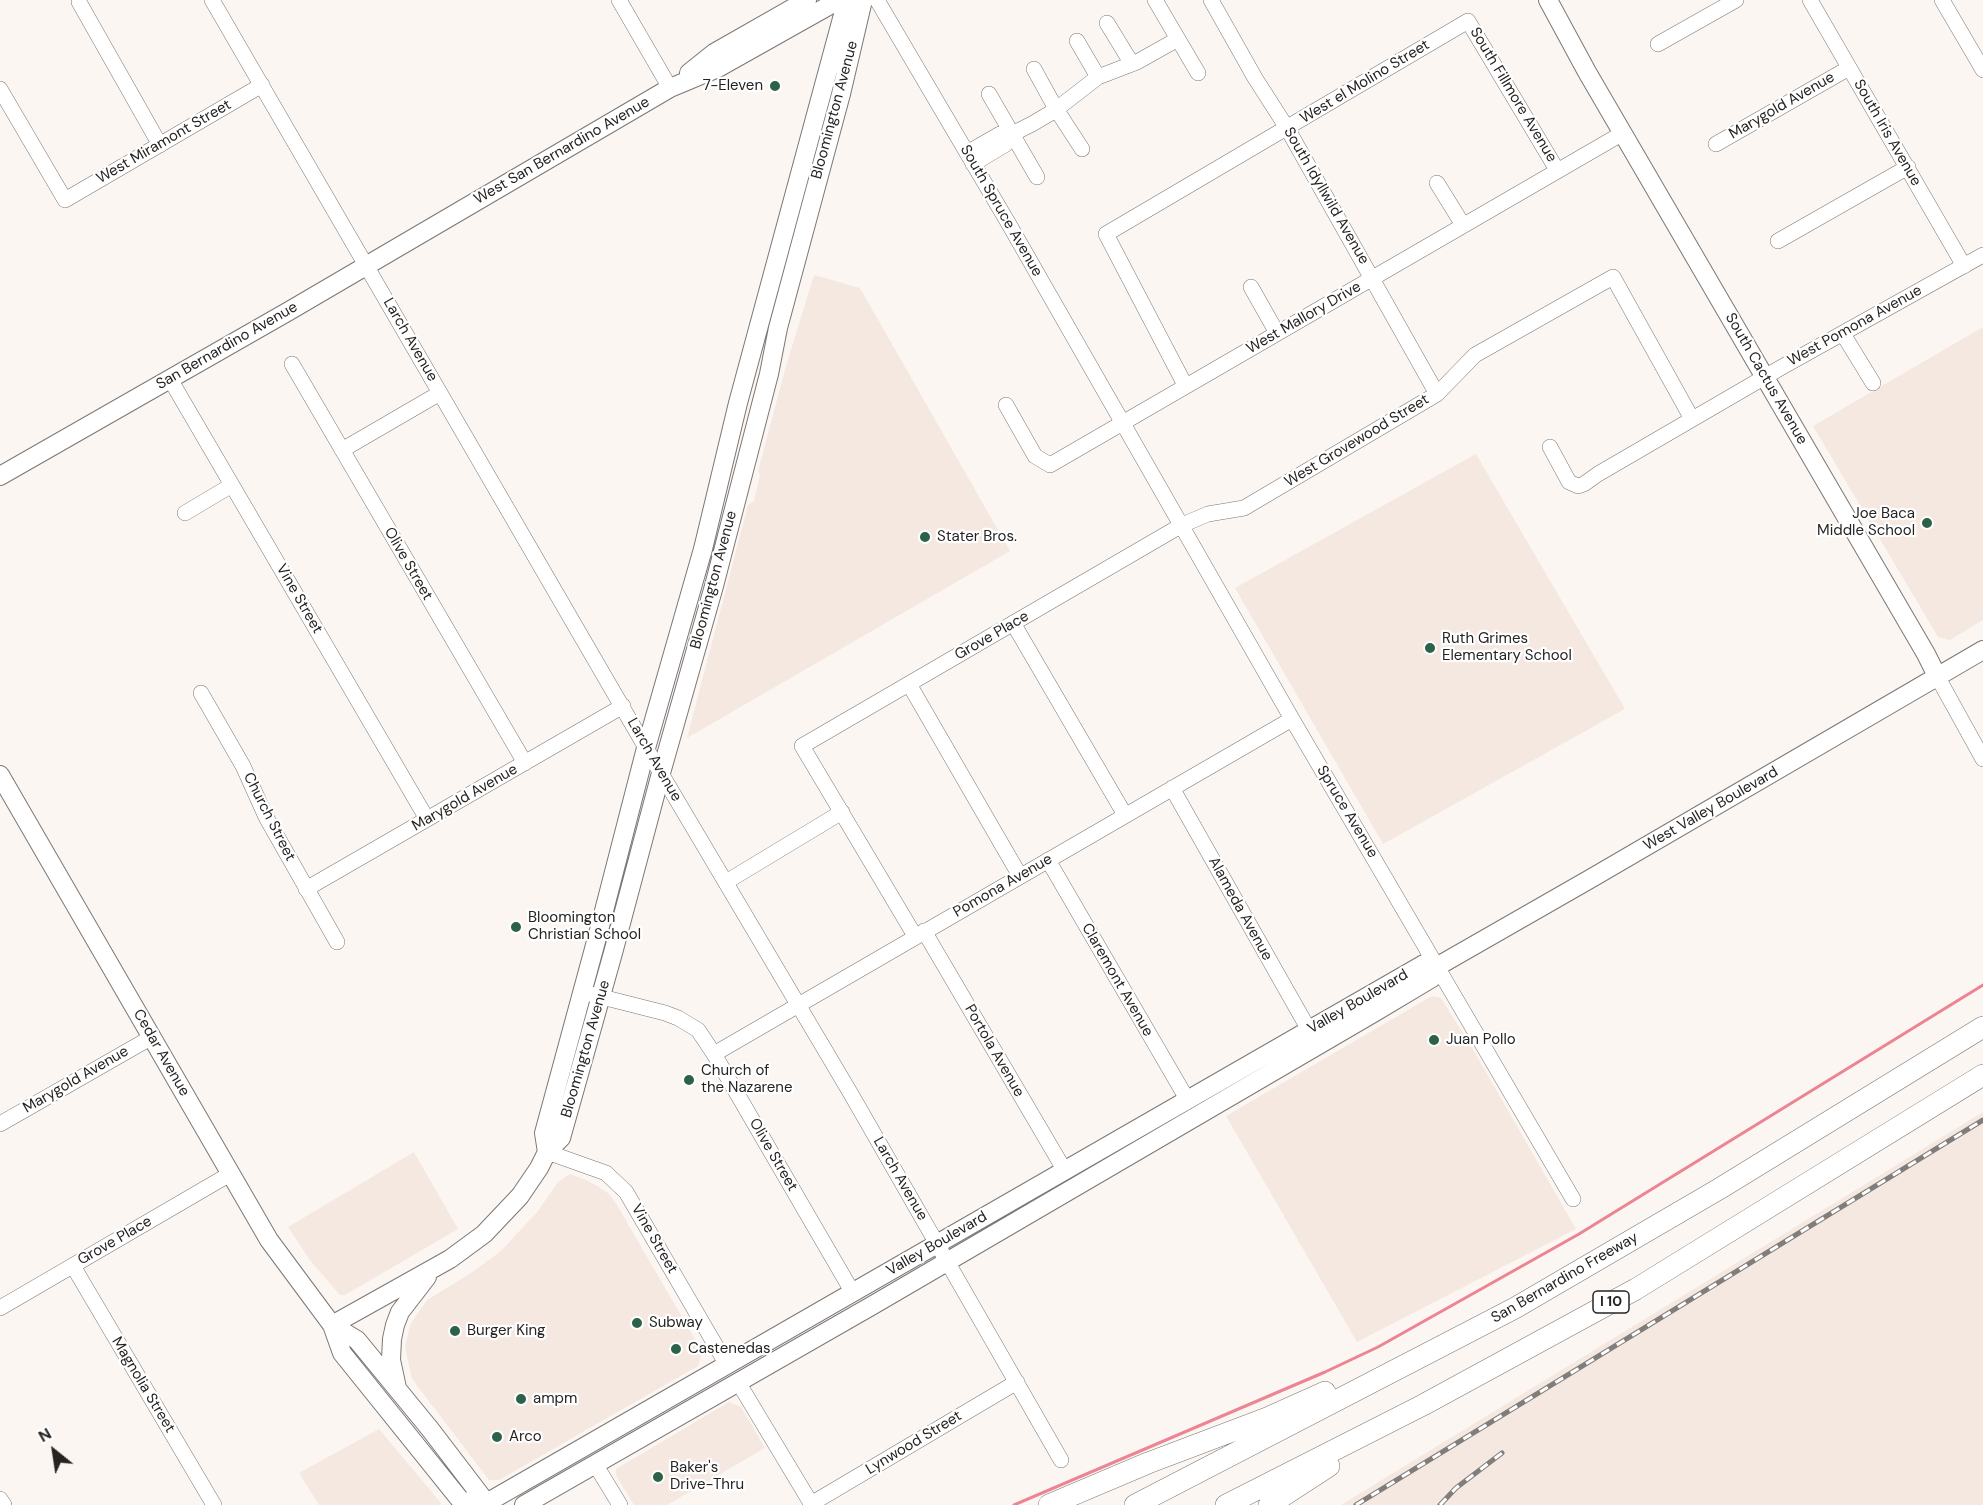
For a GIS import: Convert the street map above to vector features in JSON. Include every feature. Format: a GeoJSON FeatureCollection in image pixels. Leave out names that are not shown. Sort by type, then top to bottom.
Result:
{"type":"FeatureCollection","features":[{"type":"Feature","properties":{"kind":"highway","name":"San Bernardino Freeway"},"geometry":{"type":"LineString","coordinates":[[1135,1505],[1505,1313],[1719,1190],[1983,1027]]}},
{"type":"Feature","properties":{"kind":"highway","name":"I 10"},"geometry":{"type":"LineString","coordinates":[[1226,1505],[1423,1405],[1636,1289],[1983,1075]]}},
{"type":"Feature","properties":{"kind":"highway"},"geometry":{"type":"LineString","coordinates":[[1049,1505],[1148,1463],[1267,1418],[1395,1360],[1484,1315],[1505,1313]]}},
{"type":"Feature","properties":{"kind":"highway"},"geometry":{"type":"LineString","coordinates":[[1269,1505],[1423,1405]]}},
{"type":"Feature","properties":{"kind":"main road","name":"West San Bernardino Avenue"},"geometry":{"type":"LineString","coordinates":[[670,88],[714,53],[807,0]]}},
{"type":"Feature","properties":{"kind":"main road","name":"West San Bernardino Avenue"},"geometry":{"type":"LineString","coordinates":[[454,214],[670,88],[718,68],[839,0]]}},
{"type":"Feature","properties":{"kind":"main road","name":"Bloomington Avenue"},"geometry":{"type":"LineString","coordinates":[[547,1152],[544,1133],[646,748],[703,549],[718,481],[847,0]]}},
{"type":"Feature","properties":{"kind":"main road","name":"Bloomington Avenue"},"geometry":{"type":"LineString","coordinates":[[332,1325],[468,1247],[503,1215],[530,1182],[547,1152],[561,1138],[714,586],[770,374],[778,328],[841,94],[863,0]]}},
{"type":"Feature","properties":{"kind":"main road","name":"South Cactus Avenue"},"geometry":{"type":"LineString","coordinates":[[1548,0],[1587,72],[1937,676]]}},
{"type":"Feature","properties":{"kind":"main road"},"geometry":{"type":"LineString","coordinates":[[807,19],[828,28],[835,43]]}},
{"type":"Feature","properties":{"kind":"main road","name":"San Bernardino Avenue"},"geometry":{"type":"LineString","coordinates":[[0,476],[454,214]]}},
{"type":"Feature","properties":{"kind":"main road"},"geometry":{"type":"LineString","coordinates":[[777,259],[784,262],[785,267],[777,300],[778,328]]}},
{"type":"Feature","properties":{"kind":"main road"},"geometry":{"type":"LineString","coordinates":[[718,481],[739,487]]}},
{"type":"Feature","properties":{"kind":"main road","name":"West Valley Boulevard"},"geometry":{"type":"LineString","coordinates":[[1438,966],[1983,650]]}},
{"type":"Feature","properties":{"kind":"main road","name":"Cedar Avenue"},"geometry":{"type":"LineString","coordinates":[[0,775],[269,1240],[332,1325],[342,1353],[461,1500],[486,1504]]}},
{"type":"Feature","properties":{"kind":"main road","name":"Valley Boulevard"},"geometry":{"type":"LineString","coordinates":[[486,1504],[853,1293],[942,1252],[1432,978],[1438,966],[1424,964],[1187,1099],[1065,1171],[942,1252],[738,1382],[524,1505]]}},
{"type":"Feature","properties":{"kind":"main road"},"geometry":{"type":"LineString","coordinates":[[397,1390],[391,1359],[392,1339],[396,1325],[400,1312],[433,1269]]}},
{"type":"Feature","properties":{"kind":"main road","name":"Cedar Avenue"},"geometry":{"type":"LineString","coordinates":[[332,1325],[357,1340],[486,1504]]}},
{"type":"Feature","properties":{"kind":"street","name":"Larch Avenue"},"geometry":{"type":"LineString","coordinates":[[212,0],[646,748],[798,1004],[1061,1460]]}},
{"type":"Feature","properties":{"kind":"street"},"geometry":{"type":"LineString","coordinates":[[619,0],[670,88]]}},
{"type":"Feature","properties":{"kind":"street","name":"South Spruce Avenue"},"geometry":{"type":"LineString","coordinates":[[877,0],[1123,424]]}},
{"type":"Feature","properties":{"kind":"street"},"geometry":{"type":"LineString","coordinates":[[1155,0],[1198,73]]}},
{"type":"Feature","properties":{"kind":"street","name":"South Idyllwild Avenue"},"geometry":{"type":"LineString","coordinates":[[1211,0],[1287,128],[1437,394]]}},
{"type":"Feature","properties":{"kind":"street"},"geometry":{"type":"LineString","coordinates":[[1658,44],[1736,0]]}},
{"type":"Feature","properties":{"kind":"street","name":"South Iris Avenue"},"geometry":{"type":"LineString","coordinates":[[1810,0],[1964,266]]}},
{"type":"Feature","properties":{"kind":"street"},"geometry":{"type":"LineString","coordinates":[[1942,0],[1983,70]]}},
{"type":"Feature","properties":{"kind":"street"},"geometry":{"type":"LineString","coordinates":[[79,2],[160,145]]}},
{"type":"Feature","properties":{"kind":"street","name":"West el Molino Street"},"geometry":{"type":"LineString","coordinates":[[1185,385],[1106,234],[1468,21]]}},
{"type":"Feature","properties":{"kind":"street","name":"South Fillmore Avenue"},"geometry":{"type":"LineString","coordinates":[[1468,21],[1557,170]]}},
{"type":"Feature","properties":{"kind":"street"},"geometry":{"type":"LineString","coordinates":[[1107,23],[1132,64]]}},
{"type":"Feature","properties":{"kind":"street"},"geometry":{"type":"LineString","coordinates":[[970,159],[1000,134],[1012,134],[1056,109],[1098,77],[1132,64],[1179,39]]}},
{"type":"Feature","properties":{"kind":"street"},"geometry":{"type":"LineString","coordinates":[[1077,41],[1098,77]]}},
{"type":"Feature","properties":{"kind":"street","name":"Marygold Avenue"},"geometry":{"type":"LineString","coordinates":[[1716,144],[1849,68]]}},
{"type":"Feature","properties":{"kind":"street"},"geometry":{"type":"LineString","coordinates":[[1034,69],[1082,149]]}},
{"type":"Feature","properties":{"kind":"street","name":"West Miramont Street"},"geometry":{"type":"LineString","coordinates":[[0,89],[65,200],[262,85]]}},
{"type":"Feature","properties":{"kind":"street"},"geometry":{"type":"LineString","coordinates":[[989,94],[1036,177]]}},
{"type":"Feature","properties":{"kind":"street","name":"West Mallory Drive"},"geometry":{"type":"LineString","coordinates":[[1006,405],[1035,456],[1050,465],[1623,133]]}},
{"type":"Feature","properties":{"kind":"street"},"geometry":{"type":"LineString","coordinates":[[1778,241],[1908,167]]}},
{"type":"Feature","properties":{"kind":"street"},"geometry":{"type":"LineString","coordinates":[[1437,183],[1463,225]]}},
{"type":"Feature","properties":{"kind":"street","name":"West Pomona Avenue"},"geometry":{"type":"LineString","coordinates":[[1550,447],[1569,482],[1578,486],[1584,484],[1765,377],[1983,255]]}},
{"type":"Feature","properties":{"kind":"street","name":"West Grovewood Street"},"geometry":{"type":"LineString","coordinates":[[1182,525],[1208,514],[1244,508],[1437,394],[1475,355],[1613,277],[1692,419]]}},
{"type":"Feature","properties":{"kind":"street"},"geometry":{"type":"LineString","coordinates":[[1251,287],[1277,333]]}},
{"type":"Feature","properties":{"kind":"street"},"geometry":{"type":"LineString","coordinates":[[1843,333],[1873,383]]}},
{"type":"Feature","properties":{"kind":"street","name":"Olive Street"},"geometry":{"type":"LineString","coordinates":[[292,364],[525,763]]}},
{"type":"Feature","properties":{"kind":"street","name":"Vine Street"},"geometry":{"type":"LineString","coordinates":[[170,379],[427,819]]}},
{"type":"Feature","properties":{"kind":"street"},"geometry":{"type":"LineString","coordinates":[[342,450],[440,393]]}},
{"type":"Feature","properties":{"kind":"street","name":"Spruce Avenue"},"geometry":{"type":"LineString","coordinates":[[1123,424],[1292,719],[1574,1199]]}},
{"type":"Feature","properties":{"kind":"street"},"geometry":{"type":"LineString","coordinates":[[185,513],[232,485]]}},
{"type":"Feature","properties":{"kind":"street","name":"Grove Place"},"geometry":{"type":"LineString","coordinates":[[802,746],[1182,525]]}},
{"type":"Feature","properties":{"kind":"street"},"geometry":{"type":"LineString","coordinates":[[1013,623],[1125,815]]}},
{"type":"Feature","properties":{"kind":"street","name":"South Cactus Avenue"},"geometry":{"type":"LineString","coordinates":[[1937,676],[1983,759]]}},
{"type":"Feature","properties":{"kind":"street"},"geometry":{"type":"LineString","coordinates":[[909,684],[1020,876]]}},
{"type":"Feature","properties":{"kind":"street","name":"Church Street"},"geometry":{"type":"LineString","coordinates":[[201,693],[243,766],[266,817],[337,942]]}},
{"type":"Feature","properties":{"kind":"street","name":"Marygold Avenue"},"geometry":{"type":"LineString","coordinates":[[306,889],[623,706]]}},
{"type":"Feature","properties":{"kind":"street","name":"Pomona Avenue"},"geometry":{"type":"LineString","coordinates":[[714,1054],[1292,719]]}},
{"type":"Feature","properties":{"kind":"street","name":"Portola Avenue"},"geometry":{"type":"LineString","coordinates":[[802,746],[1065,1171]]}},
{"type":"Feature","properties":{"kind":"street","name":"Alameda Avenue"},"geometry":{"type":"LineString","coordinates":[[1172,788],[1309,1030]]}},
{"type":"Feature","properties":{"kind":"street"},"geometry":{"type":"LineString","coordinates":[[726,882],[842,812]]}},
{"type":"Feature","properties":{"kind":"street","name":"Claremont Avenue"},"geometry":{"type":"LineString","coordinates":[[1048,860],[1187,1099]]}},
{"type":"Feature","properties":{"kind":"street","name":"Olive Street"},"geometry":{"type":"LineString","coordinates":[[583,992],[665,1013],[698,1030],[853,1293]]}},
{"type":"Feature","properties":{"kind":"street","name":"Marygold Avenue"},"geometry":{"type":"LineString","coordinates":[[0,1124],[152,1037]]}},
{"type":"Feature","properties":{"kind":"street","name":"Vine Street"},"geometry":{"type":"LineString","coordinates":[[547,1152],[606,1173],[626,1192],[727,1365]]}},
{"type":"Feature","properties":{"kind":"street","name":"Grove Place"},"geometry":{"type":"LineString","coordinates":[[0,1308],[230,1174]]}},
{"type":"Feature","properties":{"kind":"street","name":"Magnolia Street"},"geometry":{"type":"LineString","coordinates":[[73,1266],[214,1505]]}},
{"type":"Feature","properties":{"kind":"street"},"geometry":{"type":"LineString","coordinates":[[738,1382],[812,1504]]}},
{"type":"Feature","properties":{"kind":"street","name":"Lynwood Street"},"geometry":{"type":"LineString","coordinates":[[812,1504],[1017,1382]]}},
{"type":"Feature","properties":{"kind":"street"},"geometry":{"type":"LineString","coordinates":[[595,1464],[620,1505]]}},
{"type":"Feature","properties":{"kind":"street"},"geometry":{"type":"LineString","coordinates":[[0,1499],[4,1505]]}},
{"type":"Feature","properties":{"kind":"shaded area"},"geometry":{"type":"Polygon","coordinates":[[[814,275],[860,288],[1010,551],[687,738],[748,505],[754,501],[760,475],[758,471],[786,366],[814,275]]]}},
{"type":"Feature","properties":{"kind":"shaded area","name":"Joe Baca Middle School"},"geometry":{"type":"Polygon","coordinates":[[[1983,327],[1983,620],[1950,640],[1938,637],[1813,426],[1983,327]]]}},
{"type":"Feature","properties":{"kind":"shaded area","name":"Ruth Grimes Elementary School"},"geometry":{"type":"Polygon","coordinates":[[[1476,454],[1625,709],[1383,844],[1235,588],[1476,454]]]}},
{"type":"Feature","properties":{"kind":"shaded area"},"geometry":{"type":"Polygon","coordinates":[[[1432,996],[1441,998],[1471,1046],[1576,1229],[1357,1342],[1226,1116],[1432,996]]]}},
{"type":"Feature","properties":{"kind":"shaded area"},"geometry":{"type":"Polygon","coordinates":[[[1983,1112],[1983,1505],[1341,1505],[1983,1112]]]}},
{"type":"Feature","properties":{"kind":"shaded area"},"geometry":{"type":"Polygon","coordinates":[[[414,1152],[458,1229],[345,1295],[340,1295],[309,1259],[288,1227],[414,1152]]]}},
{"type":"Feature","properties":{"kind":"shaded area"},"geometry":{"type":"Polygon","coordinates":[[[570,1174],[599,1187],[609,1194],[617,1205],[700,1348],[701,1356],[698,1366],[499,1480],[489,1480],[412,1379],[405,1347],[411,1323],[427,1300],[501,1251],[538,1211],[558,1182],[570,1174]]]}},
{"type":"Feature","properties":{"kind":"shaded area"},"geometry":{"type":"Polygon","coordinates":[[[729,1402],[741,1407],[765,1448],[667,1505],[634,1505],[616,1475],[616,1469],[729,1402]]]}},
{"type":"Feature","properties":{"kind":"shaded area"},"geometry":{"type":"Polygon","coordinates":[[[379,1429],[441,1505],[319,1505],[299,1473],[379,1429]]]}},
{"type":"Feature","properties":{"kind":"waterway"},"geometry":{"type":"LineString","coordinates":[[1014,1505],[1325,1372],[1378,1347],[1579,1234],[1983,985]]}},
{"type":"Feature","properties":{"kind":"railway"},"geometry":{"type":"LineString","coordinates":[[1356,1505],[1983,1120]]}},
{"type":"Feature","properties":{"kind":"railway"},"geometry":{"type":"LineString","coordinates":[[1440,1505],[1456,1488],[1502,1453]]}},
{"type":"Feature","properties":{"kind":"place","name":"7-Eleven"},"geometry":{"type":"Point","coordinates":[775,86]}},
{"type":"Feature","properties":{"kind":"place","name":"Joe Baca Middle School"},"geometry":{"type":"Point","coordinates":[1927,523]}},
{"type":"Feature","properties":{"kind":"place","name":"Stater Bros."},"geometry":{"type":"Point","coordinates":[925,537]}},
{"type":"Feature","properties":{"kind":"place","name":"Ruth Grimes Elementary School"},"geometry":{"type":"Point","coordinates":[1430,648]}},
{"type":"Feature","properties":{"kind":"place","name":"Bloomington Christian School"},"geometry":{"type":"Point","coordinates":[516,927]}},
{"type":"Feature","properties":{"kind":"place","name":"Juan Pollo"},"geometry":{"type":"Point","coordinates":[1434,1040]}},
{"type":"Feature","properties":{"kind":"place","name":"Church of the Nazarene"},"geometry":{"type":"Point","coordinates":[689,1080]}},
{"type":"Feature","properties":{"kind":"place","name":"Subway"},"geometry":{"type":"Point","coordinates":[637,1323]}},
{"type":"Feature","properties":{"kind":"place","name":"Burger King"},"geometry":{"type":"Point","coordinates":[455,1331]}},
{"type":"Feature","properties":{"kind":"place","name":"Castenedas"},"geometry":{"type":"Point","coordinates":[676,1349]}},
{"type":"Feature","properties":{"kind":"place","name":"ampm"},"geometry":{"type":"Point","coordinates":[521,1399]}},
{"type":"Feature","properties":{"kind":"place","name":"Arco"},"geometry":{"type":"Point","coordinates":[497,1437]}},
{"type":"Feature","properties":{"kind":"place","name":"Baker's Drive-Thru"},"geometry":{"type":"Point","coordinates":[658,1477]}}]}
